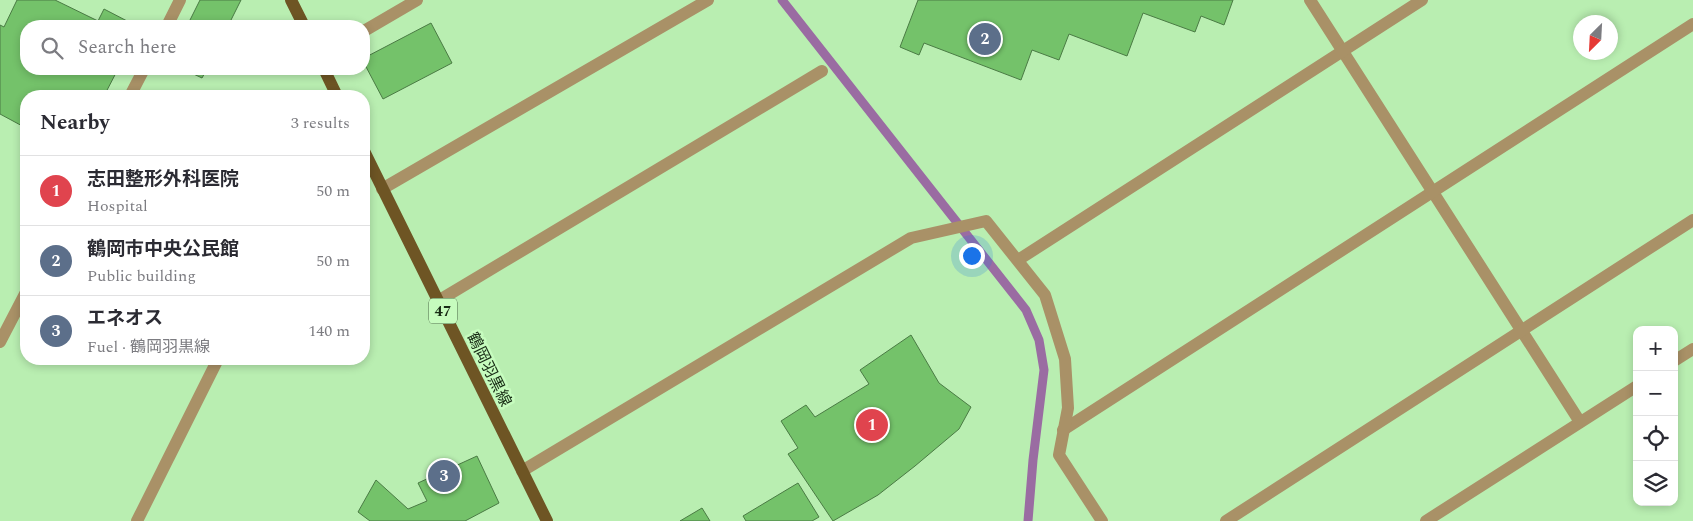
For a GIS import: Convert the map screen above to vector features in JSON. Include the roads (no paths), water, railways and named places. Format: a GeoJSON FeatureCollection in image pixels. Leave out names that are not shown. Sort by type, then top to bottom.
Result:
{"type":"FeatureCollection","features":[{"type":"Feature","properties":{"kind":"main road"},"geometry":{"type":"LineString","coordinates":[[291,0],[301,20]]}},
{"type":"Feature","properties":{"kind":"main road"},"geometry":{"type":"LineString","coordinates":[[327,75],[335,90]]}},
{"type":"Feature","properties":{"kind":"main road","name":"鶴岡羽黒線"},"geometry":{"type":"LineString","coordinates":[[370,164],[547,521]]}},
{"type":"Feature","properties":{"kind":"street"},"geometry":{"type":"LineString","coordinates":[[169,20],[180,0]]}},
{"type":"Feature","properties":{"kind":"street"},"geometry":{"type":"LineString","coordinates":[[370,28],[417,0]]}},
{"type":"Feature","properties":{"kind":"street"},"geometry":{"type":"LineString","coordinates":[[382,189],[708,0]]}},
{"type":"Feature","properties":{"kind":"street"},"geometry":{"type":"LineString","coordinates":[[1310,0],[1520,332],[1580,422]]}},
{"type":"Feature","properties":{"kind":"street"},"geometry":{"type":"LineString","coordinates":[[1018,260],[1422,0]]}},
{"type":"Feature","properties":{"kind":"street"},"geometry":{"type":"LineString","coordinates":[[1063,430],[1693,24]]}},
{"type":"Feature","properties":{"kind":"street"},"geometry":{"type":"LineString","coordinates":[[438,301],[822,71]]}},
{"type":"Feature","properties":{"kind":"street"},"geometry":{"type":"LineString","coordinates":[[133,90],[141,75]]}},
{"type":"Feature","properties":{"kind":"street"},"geometry":{"type":"LineString","coordinates":[[1226,521],[1693,220]]}},
{"type":"Feature","properties":{"kind":"street"},"geometry":{"type":"LineString","coordinates":[[522,471],[911,238],[986,221],[1045,295],[1065,359],[1068,408],[1059,455],[1102,521]]}},
{"type":"Feature","properties":{"kind":"street"},"geometry":{"type":"LineString","coordinates":[[0,342],[20,304]]}},
{"type":"Feature","properties":{"kind":"street"},"geometry":{"type":"LineString","coordinates":[[1678,359],[1693,349]]}},
{"type":"Feature","properties":{"kind":"street"},"geometry":{"type":"LineString","coordinates":[[137,521],[215,365]]}},
{"type":"Feature","properties":{"kind":"street"},"geometry":{"type":"LineString","coordinates":[[1426,521],[1633,389]]}},
{"type":"Feature","properties":{"kind":"waterway"},"geometry":{"type":"LineString","coordinates":[[782,0],[1026,310],[1039,340],[1044,370],[1028,521]]}},
{"type":"Feature","properties":{"kind":"place","name":"鶴岡市中央公民館"},"geometry":{"type":"Point","coordinates":[985,39]}},
{"type":"Feature","properties":{"kind":"place","name":"志田整形外科医院"},"geometry":{"type":"Point","coordinates":[872,425]}},
{"type":"Feature","properties":{"kind":"place","name":"エネオス"},"geometry":{"type":"Point","coordinates":[444,476]}}]}
